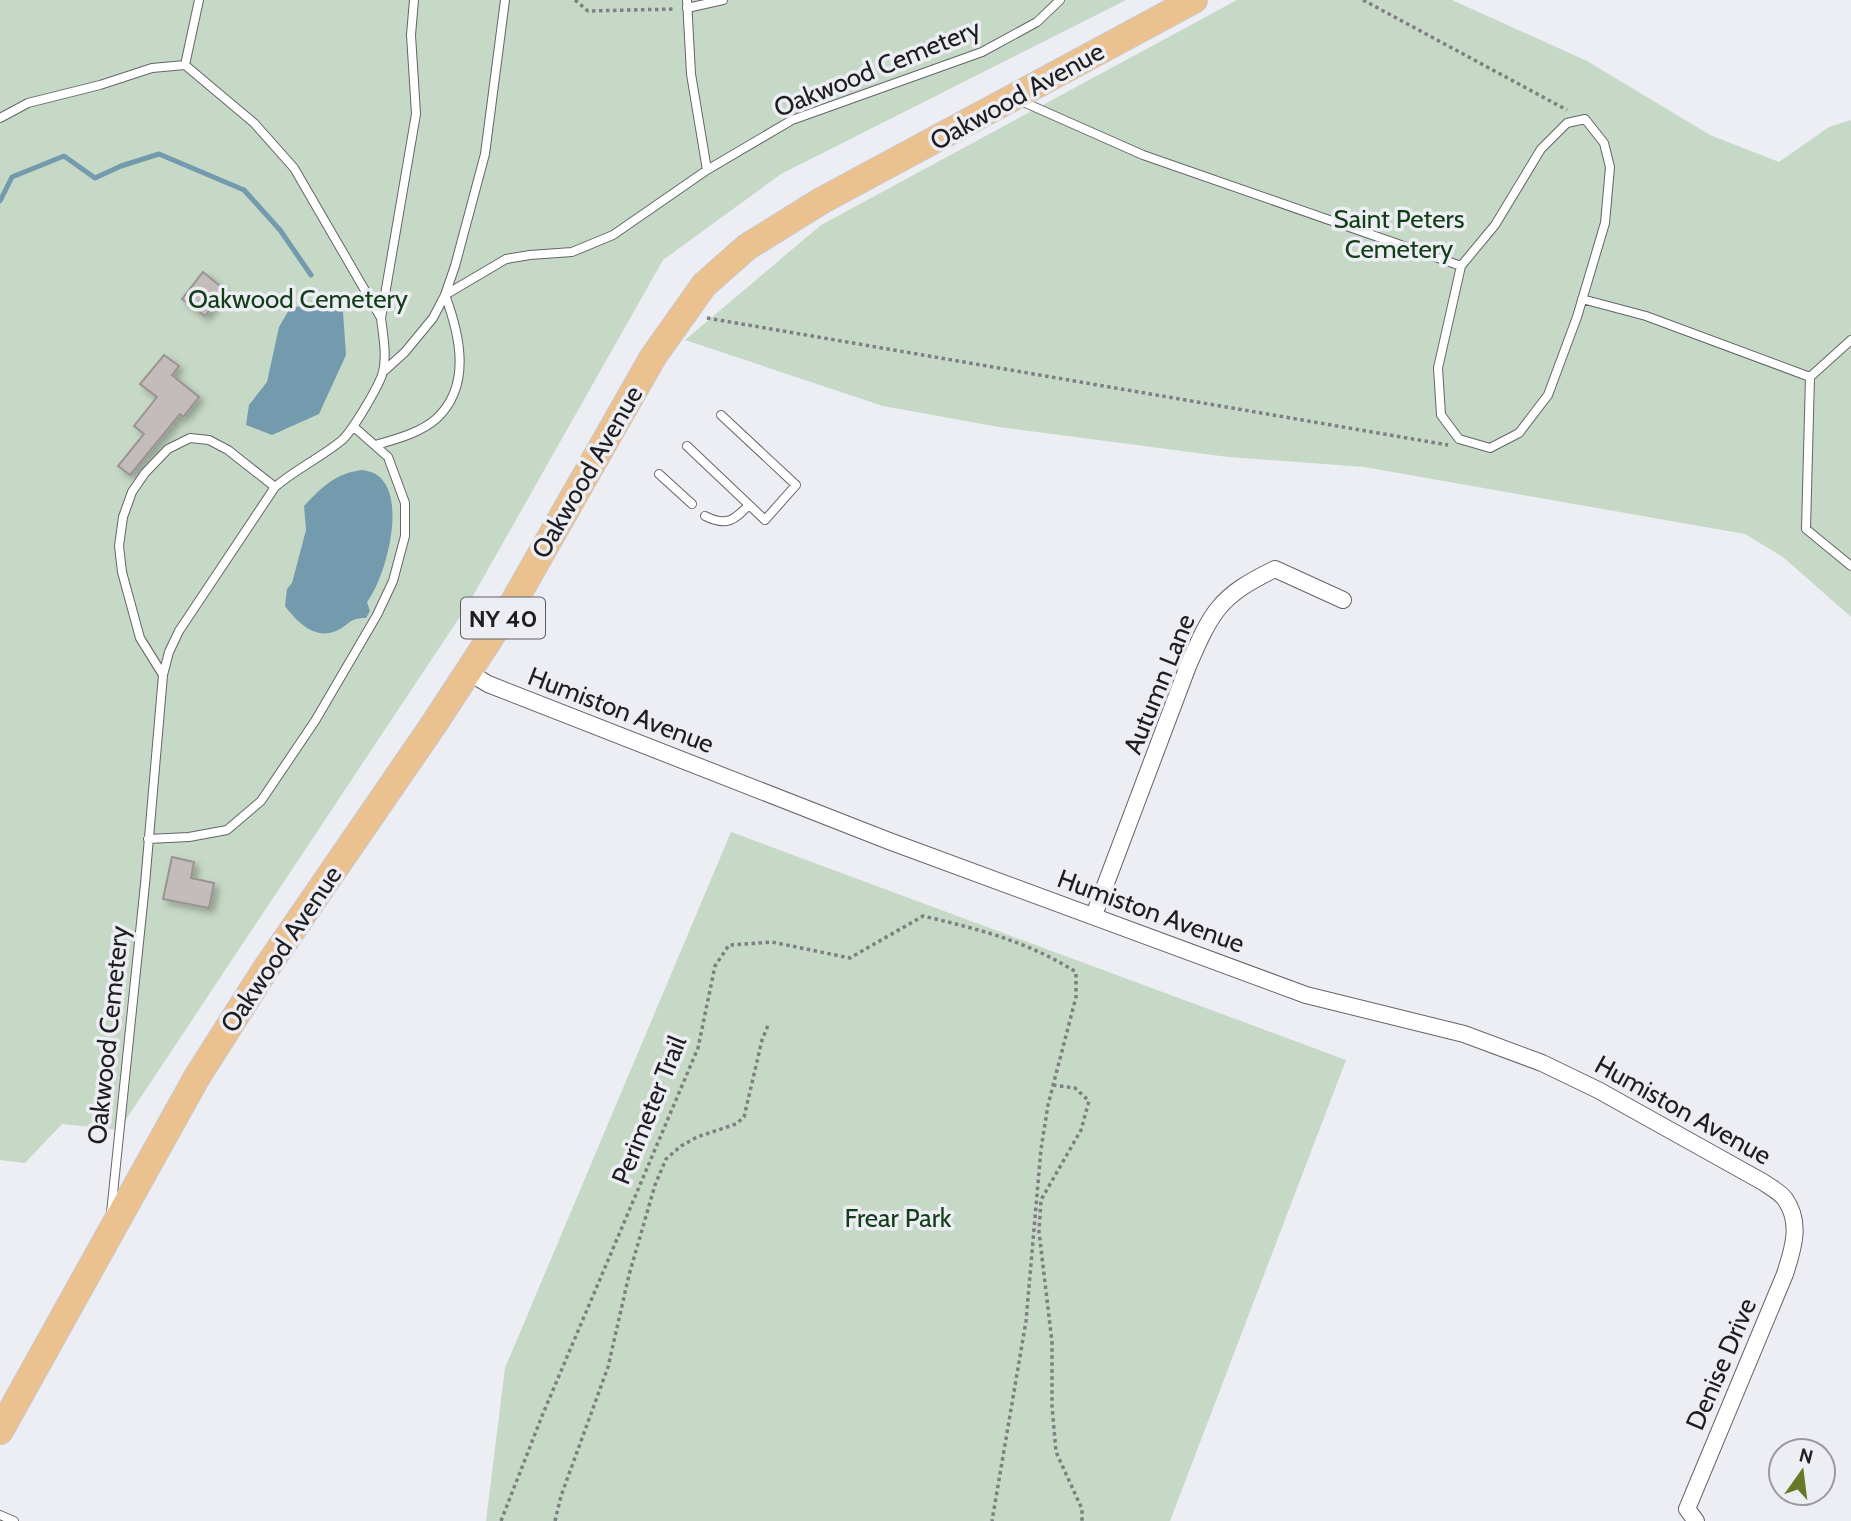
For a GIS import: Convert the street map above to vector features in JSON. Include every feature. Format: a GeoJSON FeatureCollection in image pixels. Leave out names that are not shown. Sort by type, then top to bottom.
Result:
{"type":"FeatureCollection","features":[{"type":"Feature","properties":{"kind":"main road","name":"Oakwood Avenue"},"geometry":{"type":"LineString","coordinates":[[0,1431],[197,1077],[251,991],[513,603],[653,357],[704,285],[747,247],[821,201],[1194,0]]}},
{"type":"Feature","properties":{"kind":"street","name":"Autumn Lane"},"geometry":{"type":"LineString","coordinates":[[1094,915],[1188,666],[1205,628],[1219,606],[1244,584],[1275,569],[1343,600]]}},
{"type":"Feature","properties":{"kind":"street","name":"Humiston Avenue"},"geometry":{"type":"LineString","coordinates":[[468,673],[488,684],[864,831],[1306,995],[1465,1034],[1542,1063],[1598,1090],[1763,1182],[1785,1198],[1795,1221]]}},
{"type":"Feature","properties":{"kind":"street","name":"Denise Drive"},"geometry":{"type":"LineString","coordinates":[[1696,1521],[1687,1509],[1785,1274],[1794,1244],[1795,1221]]}},
{"type":"Feature","properties":{"kind":"lane"},"geometry":{"type":"LineString","coordinates":[[0,118],[28,103],[100,85],[152,68],[185,65],[199,0]]}},
{"type":"Feature","properties":{"kind":"lane","name":"Oakwood Cemetery"},"geometry":{"type":"LineString","coordinates":[[383,372],[384,340],[381,318],[416,114],[411,35],[414,0]]}},
{"type":"Feature","properties":{"kind":"lane","name":"Oakwood Cemetery"},"geometry":{"type":"LineString","coordinates":[[108,1236],[145,884],[163,675],[169,652],[179,631],[275,487],[292,472],[343,440],[354,427],[383,372],[405,352],[433,318],[445,295],[485,154],[505,0]]}},
{"type":"Feature","properties":{"kind":"lane"},"geometry":{"type":"LineString","coordinates":[[707,170],[691,74],[687,4],[723,0]]}},
{"type":"Feature","properties":{"kind":"lane","name":"Oakwood Cemetery"},"geometry":{"type":"LineString","coordinates":[[445,295],[506,259],[572,252],[612,235],[707,170],[792,120],[982,52],[1037,22],[1060,0]]}},
{"type":"Feature","properties":{"kind":"lane","name":"Oakwood Cemetery"},"geometry":{"type":"LineString","coordinates":[[185,65],[254,123],[294,168],[381,318]]}},
{"type":"Feature","properties":{"kind":"lane"},"geometry":{"type":"LineString","coordinates":[[1014,98],[1143,155],[1461,266]]}},
{"type":"Feature","properties":{"kind":"lane"},"geometry":{"type":"LineString","coordinates":[[1585,119],[1604,143],[1610,167],[1605,223],[1548,395],[1520,433],[1490,448],[1459,439],[1441,415],[1438,368],[1461,266],[1494,225],[1541,149],[1567,123],[1585,119]]}},
{"type":"Feature","properties":{"kind":"lane"},"geometry":{"type":"LineString","coordinates":[[376,445],[411,433],[436,419],[453,396],[460,370],[459,349],[453,316],[445,295]]}},
{"type":"Feature","properties":{"kind":"lane"},"geometry":{"type":"LineString","coordinates":[[1582,299],[1646,316],[1810,377]]}},
{"type":"Feature","properties":{"kind":"lane"},"geometry":{"type":"LineString","coordinates":[[1851,340],[1810,377],[1806,529],[1851,566]]}},
{"type":"Feature","properties":{"kind":"lane"},"geometry":{"type":"LineString","coordinates":[[687,446],[765,520],[796,485],[721,415]]}},
{"type":"Feature","properties":{"kind":"lane"},"geometry":{"type":"LineString","coordinates":[[148,839],[188,837],[227,830],[261,801],[315,721],[377,615],[393,581],[405,536],[405,503],[388,457],[354,427]]}},
{"type":"Feature","properties":{"kind":"lane"},"geometry":{"type":"LineString","coordinates":[[163,675],[140,638],[122,572],[119,546],[123,517],[132,492],[145,473],[168,449],[190,439],[209,440],[228,450],[275,487]]}},
{"type":"Feature","properties":{"kind":"lane"},"geometry":{"type":"LineString","coordinates":[[659,474],[692,504]]}},
{"type":"Feature","properties":{"kind":"lane"},"geometry":{"type":"LineString","coordinates":[[705,516],[717,522],[734,520],[749,505]]}},
{"type":"Feature","properties":{"kind":"lane"},"geometry":{"type":"LineString","coordinates":[[0,1515],[13,1521]]}},
{"type":"Feature","properties":{"kind":"path"},"geometry":{"type":"LineString","coordinates":[[575,0],[588,11],[687,4]]}},
{"type":"Feature","properties":{"kind":"path"},"geometry":{"type":"LineString","coordinates":[[1363,0],[1585,119]]}},
{"type":"Feature","properties":{"kind":"path"},"geometry":{"type":"LineString","coordinates":[[682,314],[1456,446],[1459,439]]}},
{"type":"Feature","properties":{"kind":"path","name":"Perimeter Trail"},"geometry":{"type":"LineString","coordinates":[[502,1521],[542,1416],[698,1048],[715,966],[729,945],[772,942],[850,958],[923,916],[998,934],[1049,955],[1076,972],[1076,997],[1053,1085]]}},
{"type":"Feature","properties":{"kind":"path"},"geometry":{"type":"LineString","coordinates":[[555,1521],[561,1496],[608,1367],[629,1275],[655,1185],[666,1159],[697,1137],[736,1124],[744,1118],[762,1040],[769,1023]]}},
{"type":"Feature","properties":{"kind":"path"},"geometry":{"type":"LineString","coordinates":[[992,1521],[1026,1321],[1041,1149],[1053,1085],[1075,1088],[1089,1101],[1081,1130],[1041,1200],[1039,1232],[1052,1342],[1052,1406],[1056,1452],[1082,1509],[1082,1521]]}},
{"type":"Feature","properties":{"kind":"green space","name":"Oakwood Cemetery"},"geometry":{"type":"Polygon","coordinates":[[[0,0],[1126,0],[781,174],[663,260],[469,603],[119,1130],[62,1124],[25,1163],[0,1160],[0,0]]]}},
{"type":"Feature","properties":{"kind":"green space","name":"Saint Peters Cemetery"},"geometry":{"type":"Polygon","coordinates":[[[1237,0],[1452,0],[1587,61],[1710,135],[1779,162],[1829,127],[1851,120],[1851,617],[1783,557],[1745,534],[1364,467],[1228,457],[999,427],[883,406],[685,340],[821,225],[1237,0]]]}},
{"type":"Feature","properties":{"kind":"green space","name":"Frear Park"},"geometry":{"type":"Polygon","coordinates":[[[731,832],[1346,1060],[1170,1521],[486,1521],[505,1368],[731,832]]]}},
{"type":"Feature","properties":{"kind":"water"},"geometry":{"type":"Polygon","coordinates":[[[332,298],[343,312],[346,355],[319,414],[272,435],[246,425],[249,405],[267,382],[279,327],[289,310],[313,301],[332,298]]]}},
{"type":"Feature","properties":{"kind":"water"},"geometry":{"type":"Polygon","coordinates":[[[362,470],[377,475],[386,485],[391,500],[391,537],[387,556],[367,602],[370,611],[366,618],[352,621],[336,631],[321,633],[307,628],[285,606],[287,589],[292,583],[306,530],[304,506],[330,482],[344,474],[362,470]]]}},
{"type":"Feature","properties":{"kind":"building"},"geometry":{"type":"Polygon","coordinates":[[[203,272],[225,290],[205,316],[182,299],[203,272]]]}},
{"type":"Feature","properties":{"kind":"building"},"geometry":{"type":"Polygon","coordinates":[[[164,355],[179,366],[172,375],[199,397],[183,417],[180,414],[130,475],[118,466],[144,434],[134,426],[157,397],[140,384],[164,355]]]}},
{"type":"Feature","properties":{"kind":"building"},"geometry":{"type":"Polygon","coordinates":[[[172,857],[194,862],[191,878],[214,883],[209,908],[163,899],[172,857]]]}},
{"type":"Feature","properties":{"kind":"waterway"},"geometry":{"type":"LineString","coordinates":[[0,201],[12,177],[64,156],[95,178],[121,166],[159,154],[244,190],[280,230],[311,275]]}}]}
